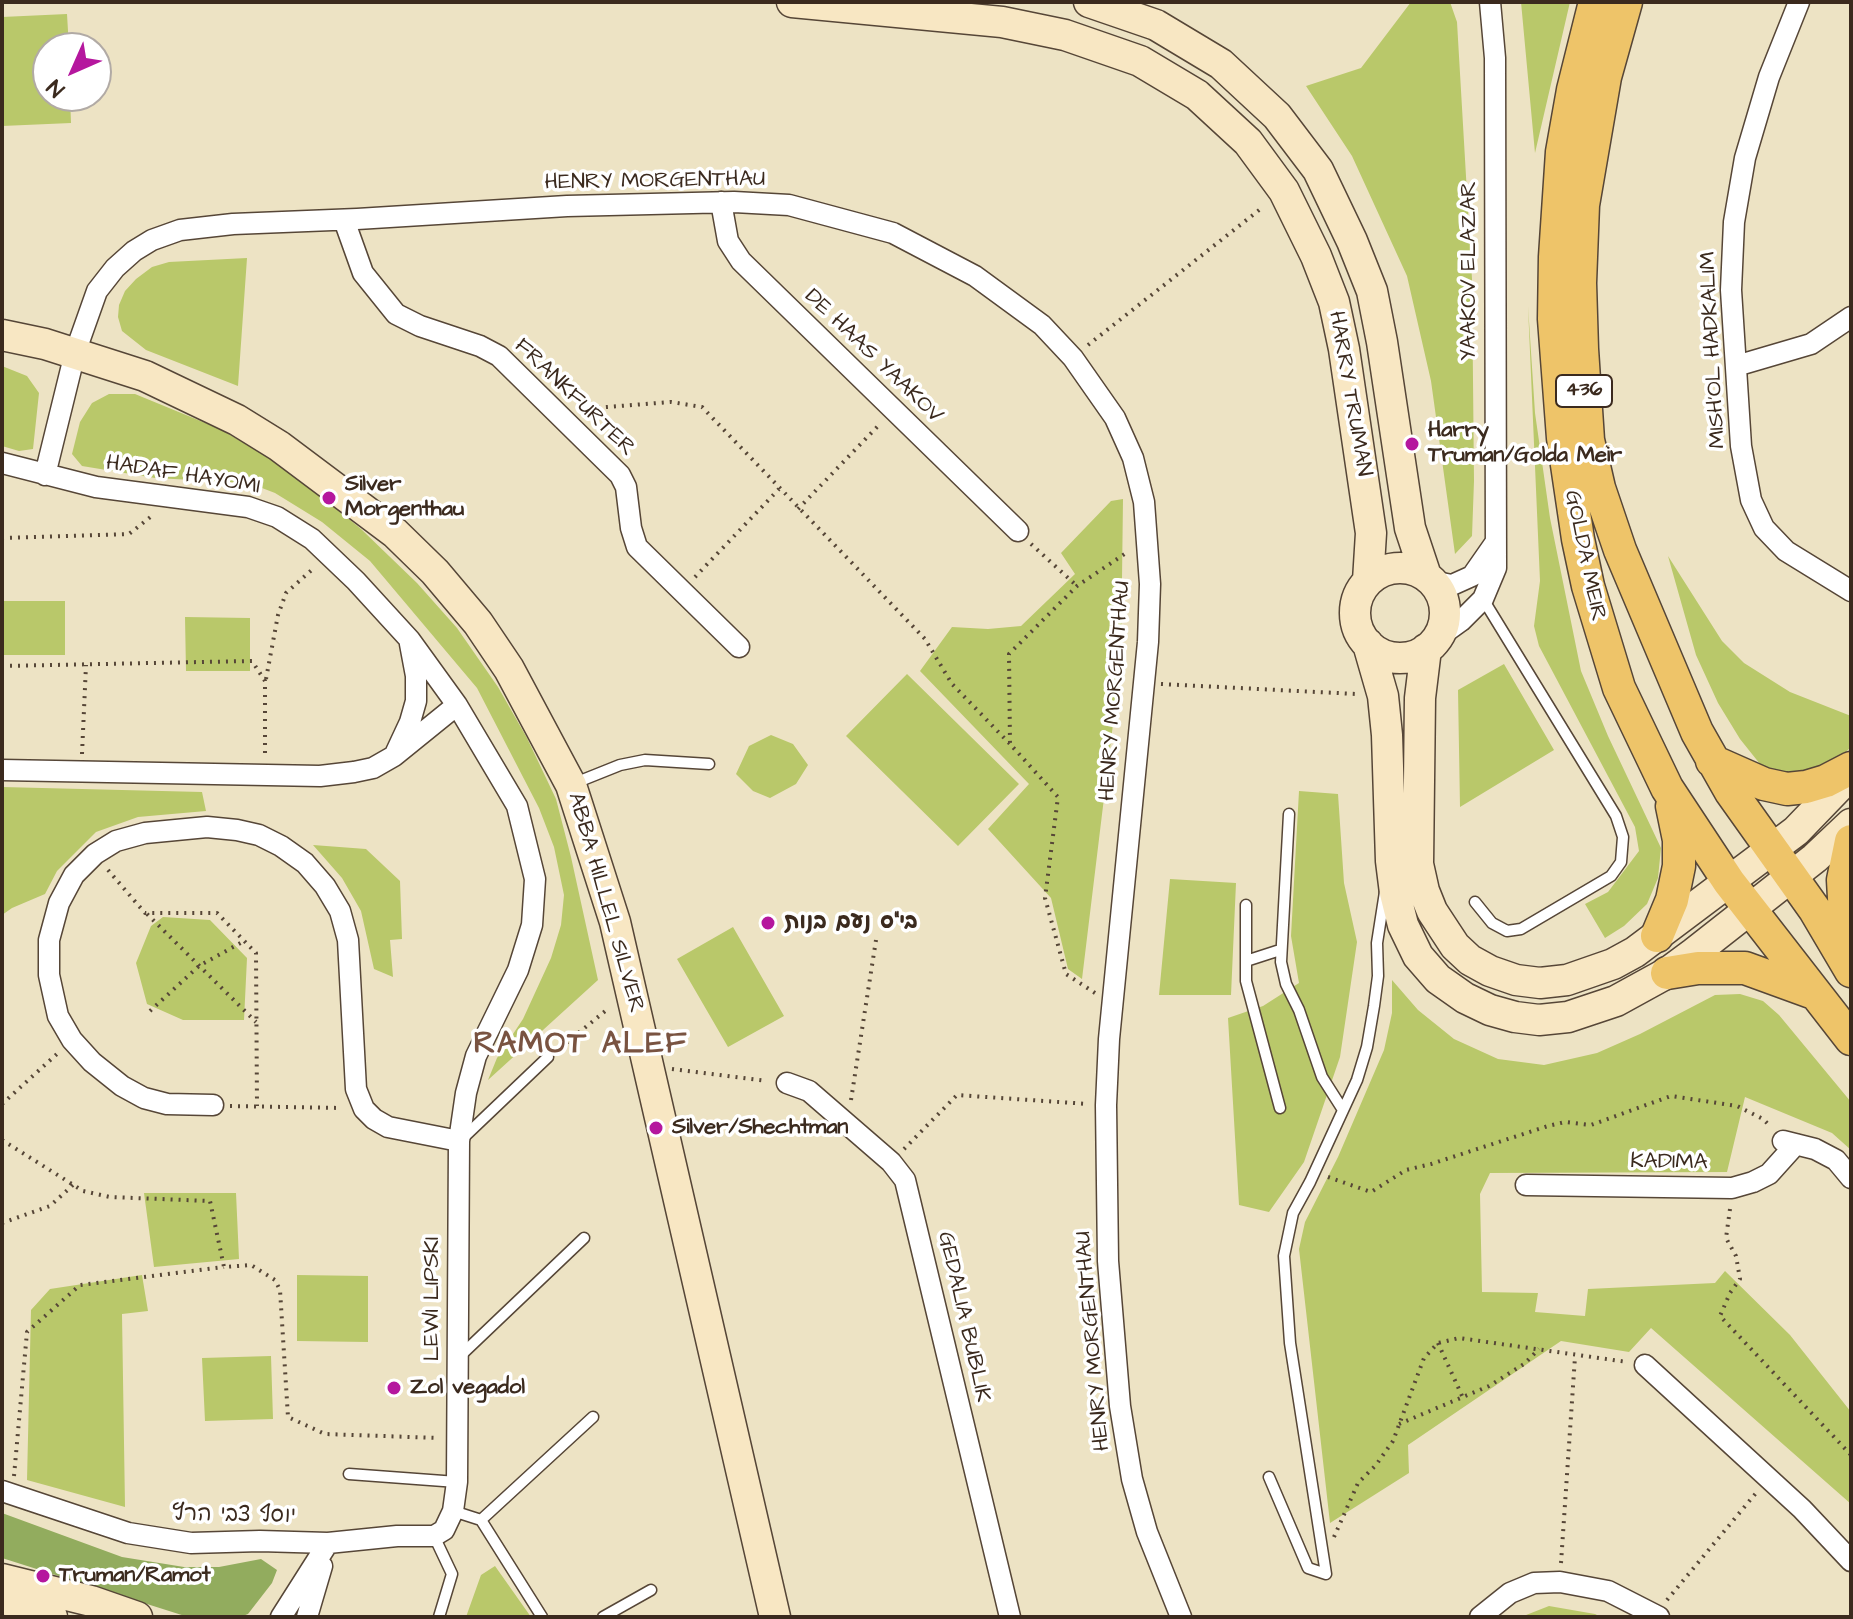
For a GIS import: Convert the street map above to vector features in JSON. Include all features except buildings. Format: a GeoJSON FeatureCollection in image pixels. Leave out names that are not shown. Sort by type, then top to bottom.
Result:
{"type":"FeatureCollection","features":[{"type":"Feature","properties":{"kind":"main road","name":"GOLDA MEIR"},"geometry":{"type":"LineString","coordinates":[[1595,2],[1573,90],[1562,152],[1557,202],[1554,319],[1563,438],[1578,539],[1602,638],[1619,688],[1667,788],[1748,909],[1851,1039]]}},
{"type":"Feature","properties":{"kind":"main road","name":"GOLDA MEIR"},"geometry":{"type":"LineString","coordinates":[[1626,2],[1605,77],[1583,205],[1581,323],[1588,440],[1599,488],[1620,550],[1712,761],[1771,851],[1829,930],[1850,969]]}},
{"type":"Feature","properties":{"kind":"main road"},"geometry":{"type":"LineString","coordinates":[[1712,761],[1764,784],[1787,789],[1806,787],[1851,771]]}},
{"type":"Feature","properties":{"kind":"main road"},"geometry":{"type":"LineString","coordinates":[[1657,936],[1672,900],[1679,866],[1679,840],[1667,788]]}},
{"type":"Feature","properties":{"kind":"main road"},"geometry":{"type":"LineString","coordinates":[[1850,969],[1843,880],[1851,841]]}},
{"type":"Feature","properties":{"kind":"main road"},"geometry":{"type":"LineString","coordinates":[[1667,973],[1711,967],[1745,968],[1792,983],[1816,995]]}},
{"type":"Feature","properties":{"kind":"street","name":"HARRY TRUMAN"},"geometry":{"type":"LineString","coordinates":[[792,2],[1002,22],[1065,35],[1140,61],[1197,95],[1248,142],[1284,191],[1316,256],[1334,302],[1344,349],[1371,533],[1368,581]]}},
{"type":"Feature","properties":{"kind":"street","name":"HARRY TRUMAN"},"geometry":{"type":"LineString","coordinates":[[1089,2],[1156,25],[1221,64],[1277,116],[1318,170],[1372,291],[1410,528],[1429,579]]}},
{"type":"Feature","properties":{"kind":"street","name":"YAAKOV ELAZAR"},"geometry":{"type":"LineString","coordinates":[[1431,644],[1483,599],[1496,568],[1495,58],[1490,2]]}},
{"type":"Feature","properties":{"kind":"street","name":"MISH'OL HADKALIM"},"geometry":{"type":"LineString","coordinates":[[1799,2],[1769,77],[1745,158],[1734,222],[1731,290],[1741,446],[1751,500],[1764,528],[1786,551],[1851,591]]}},
{"type":"Feature","properties":{"kind":"street","name":"HENRY MORGENTHAU"},"geometry":{"type":"LineString","coordinates":[[45,475],[75,353],[97,291],[115,268],[152,240],[180,230],[233,224],[567,206],[721,202],[789,205],[893,233],[975,276],[1042,325],[1073,358],[1115,418],[1133,458],[1144,502],[1148,539],[1150,584],[1144,683],[1112,1004],[1106,1105],[1108,1261],[1120,1406],[1132,1479],[1147,1532],[1181,1617]]}},
{"type":"Feature","properties":{"kind":"street","name":"DE HAAS YAAKOV"},"geometry":{"type":"LineString","coordinates":[[721,202],[728,241],[741,261],[1018,531]]}},
{"type":"Feature","properties":{"kind":"street","name":"FRANKFURTER"},"geometry":{"type":"LineString","coordinates":[[344,220],[363,273],[396,314],[499,356],[620,475],[626,487],[631,528],[637,547],[739,647]]}},
{"type":"Feature","properties":{"kind":"street"},"geometry":{"type":"LineString","coordinates":[[1736,366],[1811,344],[1851,317]]}},
{"type":"Feature","properties":{"kind":"street","name":"ABBA HILLEL SILVER"},"geometry":{"type":"LineString","coordinates":[[2,335],[75,353],[145,376],[237,420],[279,446],[395,533],[435,572],[478,623],[509,669],[571,785],[597,859],[650,1067],[775,1617]]}},
{"type":"Feature","properties":{"kind":"street","name":"HADAF HAYOMI"},"geometry":{"type":"LineString","coordinates":[[2,463],[96,487],[248,507],[277,517],[312,539],[410,640],[457,705],[517,806],[535,879],[532,925],[518,970],[476,1056],[466,1093],[459,1141]]}},
{"type":"Feature","properties":{"kind":"street"},"geometry":{"type":"LineString","coordinates":[[1429,579],[1440,593],[1444,606],[1443,626],[1431,644],[1414,656],[1393,657],[1380,653],[1368,644],[1360,633],[1355,612],[1359,593],[1368,581],[1380,573],[1400,568],[1452,585],[1472,576],[1498,540]]}},
{"type":"Feature","properties":{"kind":"street","name":"MISH'OL HADKALIM"},"geometry":{"type":"LineString","coordinates":[[1826,575],[1851,578]]}},
{"type":"Feature","properties":{"kind":"street"},"geometry":{"type":"LineString","coordinates":[[394,756],[416,701],[416,676],[410,640]]}},
{"type":"Feature","properties":{"kind":"street"},"geometry":{"type":"LineString","coordinates":[[1368,644],[1383,696],[1391,861],[1403,925],[1418,956],[1438,979],[1465,998],[1490,1010],[1539,1020],[1568,1017],[1616,1001],[1667,973],[1790,877],[1851,824]]}},
{"type":"Feature","properties":{"kind":"street"},"geometry":{"type":"LineString","coordinates":[[1431,644],[1420,698],[1418,864],[1424,891],[1444,933],[1470,960],[1516,980],[1540,983],[1567,980],[1613,964],[1657,936],[1796,831],[1851,771]]}},
{"type":"Feature","properties":{"kind":"street"},"geometry":{"type":"LineString","coordinates":[[2,770],[320,776],[354,772],[373,768],[394,756],[457,705]]}},
{"type":"Feature","properties":{"kind":"street"},"geometry":{"type":"LineString","coordinates":[[213,1105],[167,1104],[144,1098],[112,1078],[72,1040],[58,1016],[49,975],[49,940],[59,903],[74,875],[95,854],[116,841],[145,833],[207,827],[237,830],[259,835],[305,863],[325,886],[340,911],[348,940],[356,1089],[364,1109],[388,1127],[459,1141]]}},
{"type":"Feature","properties":{"kind":"street","name":"GEDALIA BUBLIK"},"geometry":{"type":"LineString","coordinates":[[787,1083],[809,1091],[891,1162],[905,1180],[1010,1617]]}},
{"type":"Feature","properties":{"kind":"street","name":"LEWI LIPSKI"},"geometry":{"type":"LineString","coordinates":[[434,1536],[444,1530],[453,1511],[457,1482],[459,1141]]}},
{"type":"Feature","properties":{"kind":"street"},"geometry":{"type":"LineString","coordinates":[[1789,1142],[1815,1149],[1836,1160],[1851,1178]]}},
{"type":"Feature","properties":{"kind":"street","name":"KADIMA"},"geometry":{"type":"LineString","coordinates":[[1526,1185],[1732,1188],[1769,1174],[1789,1142]]}},
{"type":"Feature","properties":{"kind":"street"},"geometry":{"type":"LineString","coordinates":[[1645,1365],[1768,1478],[1851,1561]]}},
{"type":"Feature","properties":{"kind":"street","name":"יוסף צבי הרץ"},"geometry":{"type":"LineString","coordinates":[[7,1493],[128,1533],[191,1543],[328,1543]]}},
{"type":"Feature","properties":{"kind":"street"},"geometry":{"type":"LineString","coordinates":[[281,1617],[328,1543],[434,1536]]}},
{"type":"Feature","properties":{"kind":"street"},"geometry":{"type":"LineString","coordinates":[[307,1617],[328,1543]]}},
{"type":"Feature","properties":{"kind":"street"},"geometry":{"type":"LineString","coordinates":[[2,1579],[91,1601],[137,1617]]}},
{"type":"Feature","properties":{"kind":"street"},"geometry":{"type":"LineString","coordinates":[[1480,1617],[1510,1593],[1534,1583],[1560,1582],[1608,1591],[1657,1616]]}},
{"type":"Feature","properties":{"kind":"street"},"geometry":{"type":"LineString","coordinates":[[2,1598],[52,1617]]}},
{"type":"Feature","properties":{"kind":"lane"},"geometry":{"type":"LineString","coordinates":[[1475,902],[1492,923],[1507,931],[1521,929],[1611,876],[1621,862],[1623,837],[1616,816],[1483,599]]}},
{"type":"Feature","properties":{"kind":"lane"},"geometry":{"type":"LineString","coordinates":[[571,785],[620,765],[645,760],[709,764]]}},
{"type":"Feature","properties":{"kind":"lane"},"geometry":{"type":"LineString","coordinates":[[1289,814],[1280,950],[1286,984],[1299,1010],[1322,1077],[1343,1110]]}},
{"type":"Feature","properties":{"kind":"lane"},"geometry":{"type":"LineString","coordinates":[[1269,1477],[1308,1568],[1326,1574],[1290,1343],[1284,1256],[1293,1213],[1357,1080],[1367,1047],[1378,976],[1380,917],[1391,861]]}},
{"type":"Feature","properties":{"kind":"lane"},"geometry":{"type":"LineString","coordinates":[[1246,905],[1246,981],[1280,1108]]}},
{"type":"Feature","properties":{"kind":"lane"},"geometry":{"type":"LineString","coordinates":[[1246,961],[1280,950]]}},
{"type":"Feature","properties":{"kind":"lane"},"geometry":{"type":"LineString","coordinates":[[459,1141],[548,1057]]}},
{"type":"Feature","properties":{"kind":"lane"},"geometry":{"type":"LineString","coordinates":[[457,1359],[584,1238]]}},
{"type":"Feature","properties":{"kind":"lane"},"geometry":{"type":"LineString","coordinates":[[481,1520],[593,1417]]}},
{"type":"Feature","properties":{"kind":"lane"},"geometry":{"type":"LineString","coordinates":[[349,1474],[457,1482]]}},
{"type":"Feature","properties":{"kind":"lane"},"geometry":{"type":"LineString","coordinates":[[453,1511],[481,1520],[542,1617]]}},
{"type":"Feature","properties":{"kind":"lane"},"geometry":{"type":"LineString","coordinates":[[434,1536],[452,1574],[439,1617]]}},
{"type":"Feature","properties":{"kind":"lane"},"geometry":{"type":"LineString","coordinates":[[603,1617],[651,1590]]}},
{"type":"Feature","properties":{"kind":"path"},"geometry":{"type":"LineString","coordinates":[[1073,358],[1284,191]]}},
{"type":"Feature","properties":{"kind":"path"},"geometry":{"type":"LineString","coordinates":[[555,412],[671,402],[702,407],[925,639],[952,684],[1058,797],[1045,898],[1066,974],[1112,1004]]}},
{"type":"Feature","properties":{"kind":"path"},"geometry":{"type":"LineString","coordinates":[[798,509],[893,409]]}},
{"type":"Feature","properties":{"kind":"path"},"geometry":{"type":"LineString","coordinates":[[681,592],[779,489]]}},
{"type":"Feature","properties":{"kind":"path"},"geometry":{"type":"LineString","coordinates":[[2,538],[129,534],[178,497]]}},
{"type":"Feature","properties":{"kind":"path"},"geometry":{"type":"LineString","coordinates":[[1018,531],[1077,586]]}},
{"type":"Feature","properties":{"kind":"path"},"geometry":{"type":"LineString","coordinates":[[1010,744],[1009,654],[1077,586],[1148,539]]}},
{"type":"Feature","properties":{"kind":"path"},"geometry":{"type":"LineString","coordinates":[[265,775],[265,681],[278,615],[286,593],[328,555]]}},
{"type":"Feature","properties":{"kind":"path"},"geometry":{"type":"LineString","coordinates":[[2,666],[252,661],[265,681]]}},
{"type":"Feature","properties":{"kind":"path"},"geometry":{"type":"LineString","coordinates":[[81,772],[86,665]]}},
{"type":"Feature","properties":{"kind":"path"},"geometry":{"type":"LineString","coordinates":[[1144,683],[1383,696]]}},
{"type":"Feature","properties":{"kind":"path"},"geometry":{"type":"LineString","coordinates":[[95,854],[145,913],[256,1022]]}},
{"type":"Feature","properties":{"kind":"path"},"geometry":{"type":"LineString","coordinates":[[145,913],[217,913],[256,953],[257,1106]]}},
{"type":"Feature","properties":{"kind":"path"},"geometry":{"type":"LineString","coordinates":[[847,1124],[876,940]]}},
{"type":"Feature","properties":{"kind":"path"},"geometry":{"type":"LineString","coordinates":[[150,1011],[199,966],[244,941]]}},
{"type":"Feature","properties":{"kind":"path"},"geometry":{"type":"LineString","coordinates":[[548,1057],[631,989]]}},
{"type":"Feature","properties":{"kind":"path"},"geometry":{"type":"LineString","coordinates":[[2,1104],[72,1040]]}},
{"type":"Feature","properties":{"kind":"path"},"geometry":{"type":"LineString","coordinates":[[650,1067],[787,1083]]}},
{"type":"Feature","properties":{"kind":"path"},"geometry":{"type":"LineString","coordinates":[[891,1162],[957,1095],[1106,1105]]}},
{"type":"Feature","properties":{"kind":"path"},"geometry":{"type":"LineString","coordinates":[[1315,1172],[1371,1192],[1406,1170],[1548,1126],[1565,1122],[1591,1125],[1671,1096],[1737,1106],[1763,1119],[1789,1142]]}},
{"type":"Feature","properties":{"kind":"path"},"geometry":{"type":"LineString","coordinates":[[213,1105],[364,1109]]}},
{"type":"Feature","properties":{"kind":"path"},"geometry":{"type":"LineString","coordinates":[[2,1140],[83,1191],[110,1197],[210,1201],[224,1267]]}},
{"type":"Feature","properties":{"kind":"path"},"geometry":{"type":"LineString","coordinates":[[2,1223],[50,1206],[73,1185]]}},
{"type":"Feature","properties":{"kind":"path"},"geometry":{"type":"LineString","coordinates":[[1732,1188],[1726,1238],[1736,1256],[1740,1279],[1720,1316],[1851,1455]]}},
{"type":"Feature","properties":{"kind":"path"},"geometry":{"type":"LineString","coordinates":[[7,1493],[27,1332],[80,1285],[224,1267],[251,1265],[275,1280],[280,1290],[288,1417],[325,1434],[457,1439]]}},
{"type":"Feature","properties":{"kind":"path"},"geometry":{"type":"LineString","coordinates":[[1321,1552],[1338,1533],[1347,1504],[1358,1483],[1393,1441],[1424,1358],[1438,1343],[1459,1338],[1645,1365]]}},
{"type":"Feature","properties":{"kind":"path"},"geometry":{"type":"LineString","coordinates":[[1438,1343],[1463,1398]]}},
{"type":"Feature","properties":{"kind":"path"},"geometry":{"type":"LineString","coordinates":[[1399,1424],[1463,1398],[1524,1364],[1539,1349]]}},
{"type":"Feature","properties":{"kind":"path"},"geometry":{"type":"LineString","coordinates":[[1560,1582],[1575,1356]]}},
{"type":"Feature","properties":{"kind":"path"},"geometry":{"type":"LineString","coordinates":[[1657,1616],[1768,1478]]}},
{"type":"Feature","properties":{"kind":"green space"},"geometry":{"type":"Polygon","coordinates":[[[1411,2],[1450,2],[1457,22],[1472,279],[1474,481],[1472,536],[1455,554],[1431,381],[1407,276],[1352,156],[1306,86],[1361,68],[1411,2]]]}},
{"type":"Feature","properties":{"kind":"green space"},"geometry":{"type":"Polygon","coordinates":[[[1521,2],[1570,2],[1535,153],[1521,2]]]}},
{"type":"Feature","properties":{"kind":"green space"},"geometry":{"type":"Polygon","coordinates":[[[67,14],[68,32],[32,32],[32,112],[71,112],[71,123],[2,126],[2,17],[67,14]]]}},
{"type":"Feature","properties":{"kind":"green space"},"geometry":{"type":"Polygon","coordinates":[[[247,258],[238,386],[146,350],[122,331],[118,317],[125,291],[152,267],[169,262],[247,258]]]}},
{"type":"Feature","properties":{"kind":"green space"},"geometry":{"type":"Polygon","coordinates":[[[1528,306],[1535,413],[1550,518],[1581,671],[1661,848],[1658,878],[1647,904],[1624,926],[1605,938],[1585,904],[1608,892],[1639,851],[1635,827],[1539,646],[1534,626],[1540,581],[1528,306]]]}},
{"type":"Feature","properties":{"kind":"green space"},"geometry":{"type":"Polygon","coordinates":[[[2,366],[27,376],[39,393],[33,449],[19,451],[2,446],[2,366]]]}},
{"type":"Feature","properties":{"kind":"green space"},"geometry":{"type":"Polygon","coordinates":[[[109,394],[135,394],[220,429],[264,455],[320,495],[417,583],[457,628],[498,687],[527,738],[556,799],[598,980],[488,1080],[497,1058],[523,1019],[551,958],[561,925],[564,895],[554,847],[539,808],[477,688],[370,561],[322,522],[275,493],[249,483],[155,478],[82,466],[72,454],[80,422],[92,403],[109,394]]]}},
{"type":"Feature","properties":{"kind":"green space"},"geometry":{"type":"Polygon","coordinates":[[[1123,499],[1121,658],[1082,979],[1068,969],[1051,898],[988,829],[1029,784],[920,671],[952,627],[988,629],[1021,626],[1075,574],[1061,553],[1111,501],[1123,499]]]}},
{"type":"Feature","properties":{"kind":"green space"},"geometry":{"type":"Polygon","coordinates":[[[1668,556],[1722,641],[1744,663],[1790,692],[1851,716],[1851,747],[1829,768],[1777,776],[1760,764],[1740,739],[1718,703],[1696,655],[1668,556]]]}},
{"type":"Feature","properties":{"kind":"green space"},"geometry":{"type":"Polygon","coordinates":[[[2,601],[65,601],[65,655],[2,655],[2,601]]]}},
{"type":"Feature","properties":{"kind":"green space"},"geometry":{"type":"Polygon","coordinates":[[[185,617],[250,618],[250,671],[186,671],[185,617]]]}},
{"type":"Feature","properties":{"kind":"green space"},"geometry":{"type":"Polygon","coordinates":[[[1504,664],[1554,750],[1460,807],[1458,690],[1504,664]]]}},
{"type":"Feature","properties":{"kind":"green space"},"geometry":{"type":"Polygon","coordinates":[[[907,674],[1019,784],[958,846],[846,736],[907,674]]]}},
{"type":"Feature","properties":{"kind":"green space"},"geometry":{"type":"Polygon","coordinates":[[[771,735],[793,744],[808,765],[796,784],[770,798],[753,791],[736,774],[749,746],[771,735]]]}},
{"type":"Feature","properties":{"kind":"green space"},"geometry":{"type":"Polygon","coordinates":[[[2,787],[202,792],[206,811],[138,817],[96,832],[57,871],[45,894],[2,915],[2,787]]]}},
{"type":"Feature","properties":{"kind":"green space"},"geometry":{"type":"Polygon","coordinates":[[[1299,791],[1338,794],[1344,883],[1357,942],[1340,1057],[1304,1162],[1269,1212],[1239,1205],[1228,1018],[1263,1006],[1299,983],[1291,936],[1299,791]]]}},
{"type":"Feature","properties":{"kind":"green space"},"geometry":{"type":"Polygon","coordinates":[[[313,845],[366,849],[400,881],[402,939],[390,940],[393,977],[374,969],[361,911],[342,878],[313,845]]]}},
{"type":"Feature","properties":{"kind":"green space"},"geometry":{"type":"Polygon","coordinates":[[[1170,879],[1236,883],[1231,995],[1159,995],[1170,879]]]}},
{"type":"Feature","properties":{"kind":"green space"},"geometry":{"type":"Polygon","coordinates":[[[163,917],[210,920],[247,958],[244,1020],[183,1020],[147,1004],[136,963],[151,926],[163,917]]]}},
{"type":"Feature","properties":{"kind":"green space"},"geometry":{"type":"Polygon","coordinates":[[[733,927],[784,1016],[728,1047],[677,959],[733,927]]]}},
{"type":"Feature","properties":{"kind":"green space"},"geometry":{"type":"Polygon","coordinates":[[[1392,980],[1418,1010],[1454,1039],[1498,1059],[1544,1065],[1597,1053],[1715,995],[1740,994],[1763,1001],[1779,1015],[1851,1102],[1851,1150],[1832,1133],[1745,1097],[1727,1172],[1490,1173],[1480,1194],[1482,1292],[1538,1293],[1535,1312],[1585,1316],[1588,1289],[1715,1283],[1725,1271],[1790,1335],[1851,1412],[1851,1504],[1651,1328],[1629,1352],[1561,1341],[1408,1445],[1409,1473],[1330,1523],[1299,1249],[1305,1222],[1338,1157],[1384,1050],[1392,1013],[1392,980]]]}},
{"type":"Feature","properties":{"kind":"green space"},"geometry":{"type":"Polygon","coordinates":[[[144,1193],[236,1193],[239,1259],[154,1267],[144,1193]]]}},
{"type":"Feature","properties":{"kind":"green space"},"geometry":{"type":"Polygon","coordinates":[[[142,1275],[148,1311],[122,1314],[125,1507],[27,1480],[31,1310],[50,1289],[142,1275]]]}},
{"type":"Feature","properties":{"kind":"green space"},"geometry":{"type":"Polygon","coordinates":[[[297,1275],[368,1276],[368,1342],[297,1341],[297,1275]]]}},
{"type":"Feature","properties":{"kind":"green space"},"geometry":{"type":"Polygon","coordinates":[[[271,1356],[273,1419],[205,1421],[202,1358],[271,1356]]]}},
{"type":"Feature","properties":{"kind":"green space"},"geometry":{"type":"Polygon","coordinates":[[[2,1513],[122,1557],[184,1567],[219,1567],[261,1559],[277,1570],[272,1583],[248,1614],[240,1617],[188,1617],[2,1558],[2,1513]]]}},
{"type":"Feature","properties":{"kind":"green space"},"geometry":{"type":"Polygon","coordinates":[[[495,1566],[531,1617],[466,1617],[481,1575],[495,1566]]]}},
{"type":"Feature","properties":{"kind":"green space"},"geometry":{"type":"Polygon","coordinates":[[[1549,1606],[1595,1614],[1601,1617],[1521,1617],[1549,1606]]]}},
{"type":"Feature","properties":{"kind":"place","name":"Harry Truman/Golda Meir"},"geometry":{"type":"Point","coordinates":[1412,444]}},
{"type":"Feature","properties":{"kind":"place","name":"Silver Morgenthau"},"geometry":{"type":"Point","coordinates":[329,498]}},
{"type":"Feature","properties":{"kind":"place","name":"בי\"ס נעם בנות"},"geometry":{"type":"Point","coordinates":[768,923]}},
{"type":"Feature","properties":{"kind":"place","name":"Silver/Shechtman"},"geometry":{"type":"Point","coordinates":[656,1128]}},
{"type":"Feature","properties":{"kind":"place","name":"Zol vegadol"},"geometry":{"type":"Point","coordinates":[394,1388]}},
{"type":"Feature","properties":{"kind":"place","name":"Truman/Ramot"},"geometry":{"type":"Point","coordinates":[43,1576]}},
{"type":"Feature","properties":{"kind":"district","name":"RAMOT ALEF"},"geometry":{"type":"Point","coordinates":[581,1046]}}]}
